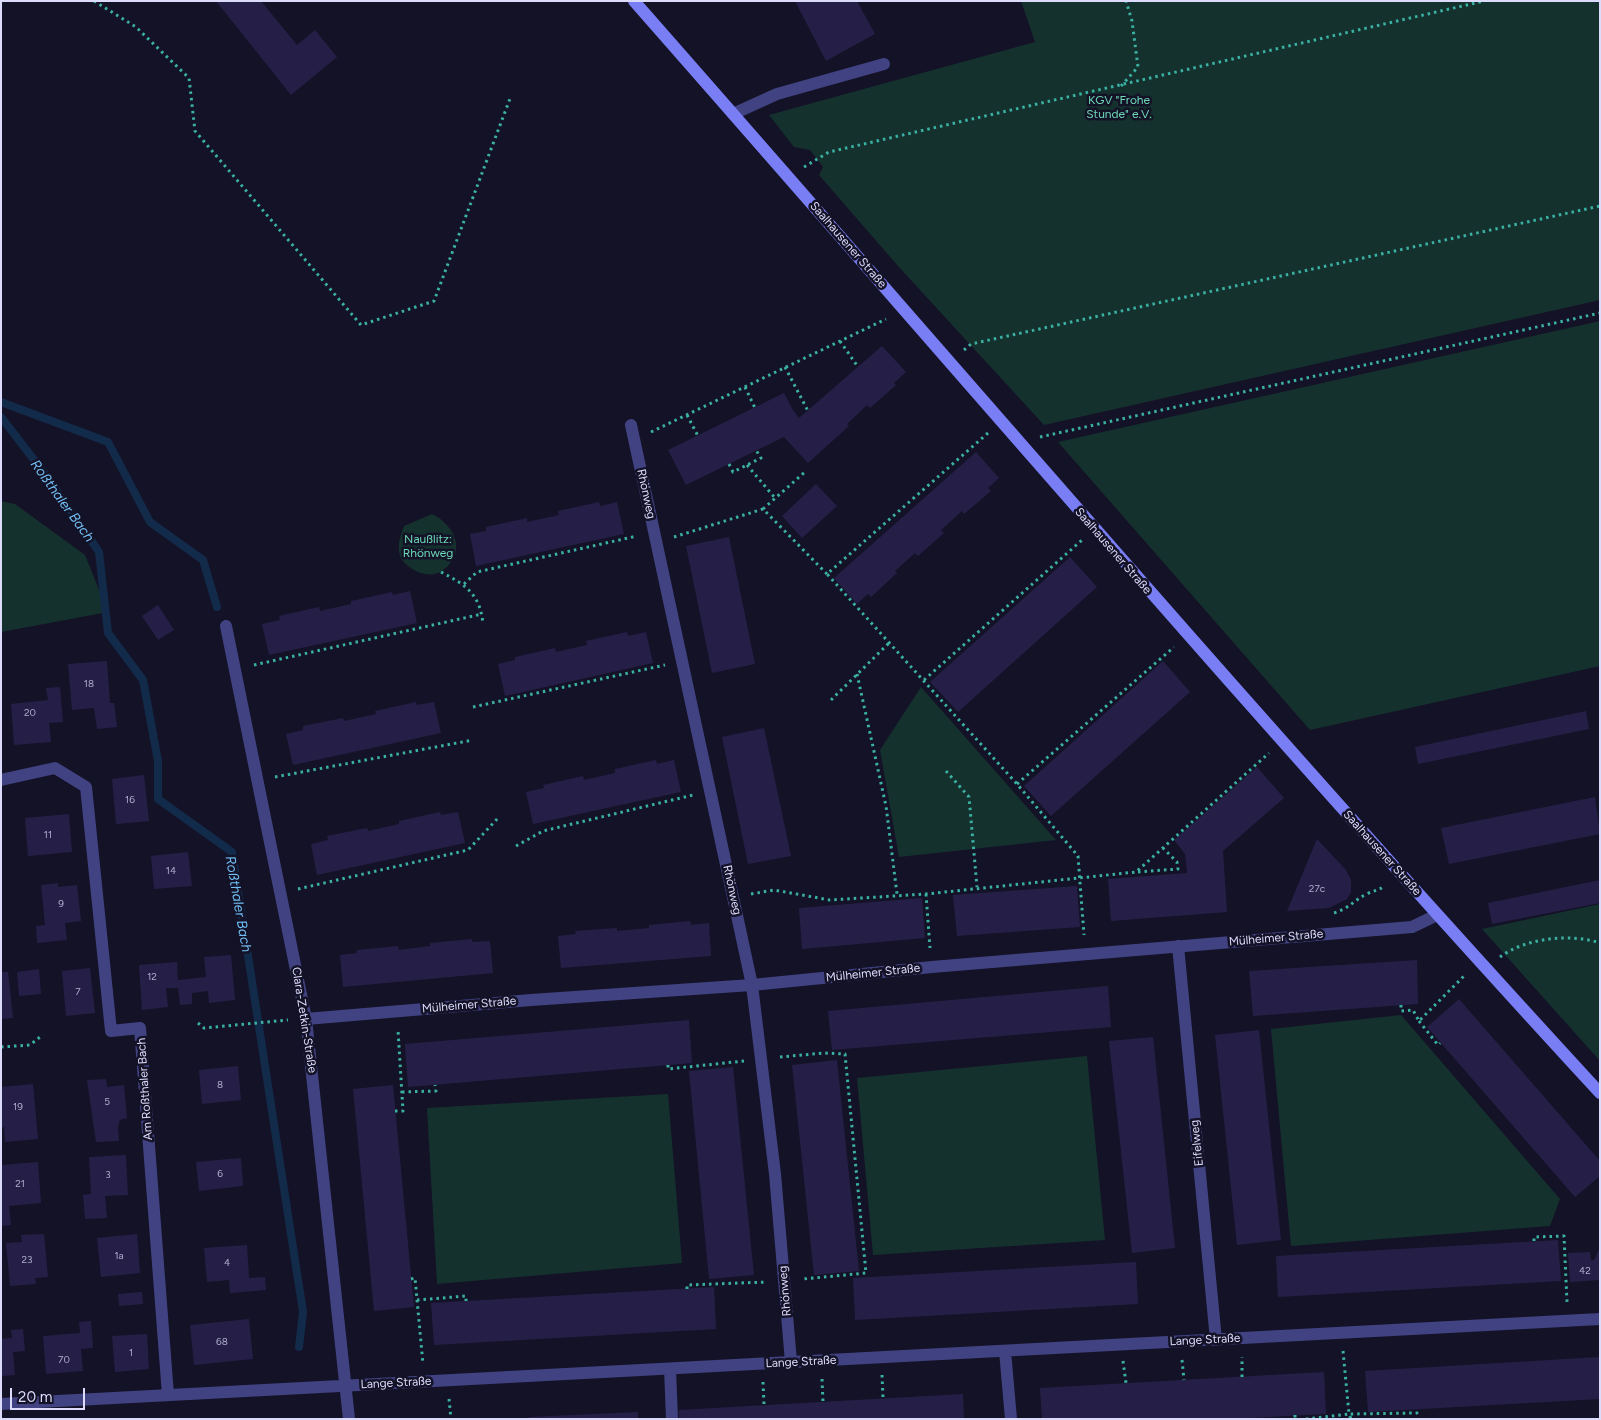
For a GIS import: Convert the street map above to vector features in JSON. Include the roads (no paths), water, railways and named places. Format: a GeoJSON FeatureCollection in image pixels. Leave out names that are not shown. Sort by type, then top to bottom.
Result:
{"type":"FeatureCollection","features":[{"type":"Feature","properties":{"kind":"street","name":"Saalhausener Straße"},"geometry":{"type":"LineString","coordinates":[[634,1],[949,360],[1094,530],[1482,965],[1600,1093]]}},
{"type":"Feature","properties":{"kind":"street"},"geometry":{"type":"LineString","coordinates":[[733,114],[777,94],[884,64]]}},
{"type":"Feature","properties":{"kind":"street","name":"Rhönweg"},"geometry":{"type":"LineString","coordinates":[[631,424],[752,985],[775,1174],[791,1362]]}},
{"type":"Feature","properties":{"kind":"street","name":"Clara-Zetkin-Straße"},"geometry":{"type":"LineString","coordinates":[[226,626],[306,1019],[349,1419]]}},
{"type":"Feature","properties":{"kind":"street","name":"Am Roßthaler Bach"},"geometry":{"type":"LineString","coordinates":[[1,780],[55,768],[86,787],[111,1031],[140,1028],[168,1395]]}},
{"type":"Feature","properties":{"kind":"street","name":"Mülheimer Straße"},"geometry":{"type":"LineString","coordinates":[[306,1019],[752,985],[932,967],[1412,927],[1437,914]]}},
{"type":"Feature","properties":{"kind":"street","name":"Eifelweg"},"geometry":{"type":"LineString","coordinates":[[1178,946],[1216,1340]]}},
{"type":"Feature","properties":{"kind":"street","name":"Lange Straße"},"geometry":{"type":"LineString","coordinates":[[1,1404],[1600,1319]]}},
{"type":"Feature","properties":{"kind":"street"},"geometry":{"type":"LineString","coordinates":[[1005,1351],[1011,1419]]}},
{"type":"Feature","properties":{"kind":"street"},"geometry":{"type":"LineString","coordinates":[[670,1369],[672,1419]]}},
{"type":"Feature","properties":{"kind":"waterway"},"geometry":{"type":"LineString","coordinates":[[1,402],[108,442],[150,522],[203,560],[217,607]]}},
{"type":"Feature","properties":{"kind":"waterway","name":"Roßthaler Bach"},"geometry":{"type":"LineString","coordinates":[[1,417],[48,478],[99,552],[108,633],[143,680],[158,761],[158,799],[232,852],[303,1312],[299,1347]]}},
{"type":"Feature","properties":{"kind":"park label","name":"KGV \"Frohe Stunde\" e.V."},"geometry":{"type":"Point","coordinates":[1119,107]}},
{"type":"Feature","properties":{"kind":"park label","name":"Naußlitz: Rhönweg"},"geometry":{"type":"Point","coordinates":[428,546]}}]}
